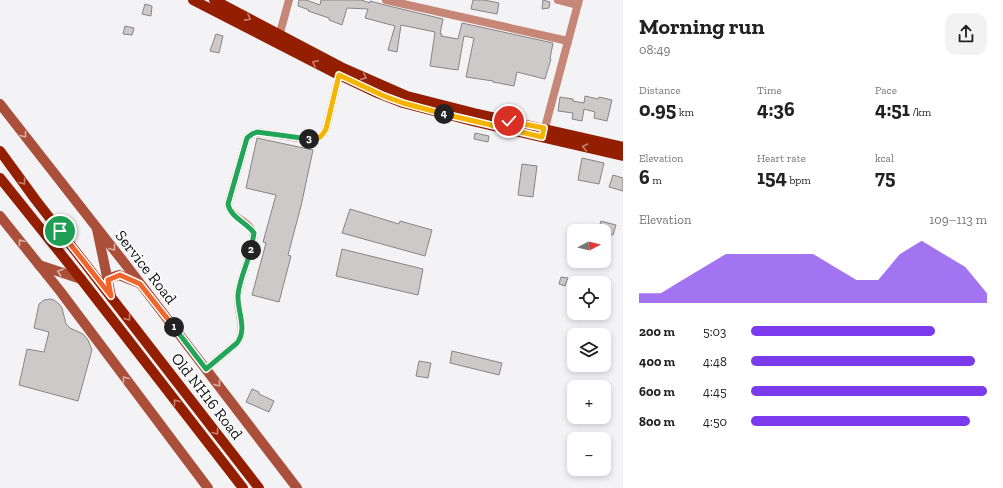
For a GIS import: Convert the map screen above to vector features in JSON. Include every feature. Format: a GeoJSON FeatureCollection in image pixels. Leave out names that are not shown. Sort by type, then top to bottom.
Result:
{"type":"FeatureCollection","features":[{"type":"Feature","properties":{"kind":"main road"},"geometry":{"type":"LineString","coordinates":[[193,0],[403,94],[623,156]]}},
{"type":"Feature","properties":{"kind":"main road"},"geometry":{"type":"LineString","coordinates":[[214,0],[339,75],[403,103],[472,121],[623,147]]}},
{"type":"Feature","properties":{"kind":"main road","name":"Old NH16 Road"},"geometry":{"type":"LineString","coordinates":[[0,151],[35,199],[259,488]]}},
{"type":"Feature","properties":{"kind":"main road","name":"Old NH16 Road"},"geometry":{"type":"LineString","coordinates":[[0,178],[81,279],[243,488]]}},
{"type":"Feature","properties":{"kind":"street"},"geometry":{"type":"LineString","coordinates":[[278,39],[289,0]]}},
{"type":"Feature","properties":{"kind":"street"},"geometry":{"type":"LineString","coordinates":[[386,0],[568,41]]}},
{"type":"Feature","properties":{"kind":"street"},"geometry":{"type":"LineString","coordinates":[[544,133],[578,2],[558,0]]}},
{"type":"Feature","properties":{"kind":"street"},"geometry":{"type":"LineString","coordinates":[[206,369],[241,338],[242,330],[238,294],[253,242],[254,233],[233,214],[228,204],[247,138],[257,132],[312,140],[318,139],[322,136],[326,129],[339,75]]}},
{"type":"Feature","properties":{"kind":"street","name":"Service Road"},"geometry":{"type":"LineString","coordinates":[[0,104],[297,488]]}},
{"type":"Feature","properties":{"kind":"street"},"geometry":{"type":"LineString","coordinates":[[0,216],[39,265],[208,488]]}},
{"type":"Feature","properties":{"kind":"street"},"geometry":{"type":"LineString","coordinates":[[96,227],[111,296]]}},
{"type":"Feature","properties":{"kind":"street"},"geometry":{"type":"LineString","coordinates":[[39,265],[81,279]]}},
{"type":"Feature","properties":{"kind":"street"},"geometry":{"type":"LineString","coordinates":[[108,280],[120,275],[140,284]]}},
{"type":"Feature","properties":{"kind":"building"},"geometry":{"type":"Polygon","coordinates":[[[299,0],[306,0],[320,5],[321,0],[361,0],[370,3],[370,1],[443,19],[440,34],[442,34],[441,36],[458,39],[462,23],[553,43],[551,59],[545,79],[517,72],[514,86],[466,77],[474,38],[464,36],[458,70],[430,66],[435,32],[401,25],[397,52],[388,50],[395,26],[365,18],[368,9],[347,8],[342,25],[329,20],[329,18],[298,6],[299,0]]]}},
{"type":"Feature","properties":{"kind":"building"},"geometry":{"type":"Polygon","coordinates":[[[473,0],[484,0],[499,3],[497,14],[471,9],[473,0]]]}},
{"type":"Feature","properties":{"kind":"building"},"geometry":{"type":"Polygon","coordinates":[[[543,0],[550,2],[549,8],[542,9],[543,0]]]}},
{"type":"Feature","properties":{"kind":"building"},"geometry":{"type":"Polygon","coordinates":[[[145,4],[152,6],[151,16],[142,14],[145,4]]]}},
{"type":"Feature","properties":{"kind":"building"},"geometry":{"type":"Polygon","coordinates":[[[125,26],[134,28],[132,35],[123,34],[125,26]]]}},
{"type":"Feature","properties":{"kind":"building"},"geometry":{"type":"Polygon","coordinates":[[[216,34],[223,36],[219,53],[210,51],[216,34]]]}},
{"type":"Feature","properties":{"kind":"building"},"geometry":{"type":"Polygon","coordinates":[[[585,96],[612,100],[607,121],[594,118],[595,112],[584,109],[582,121],[572,119],[573,113],[558,111],[560,97],[573,99],[573,101],[584,103],[585,96]]]}},
{"type":"Feature","properties":{"kind":"building"},"geometry":{"type":"Polygon","coordinates":[[[475,133],[489,136],[488,142],[474,139],[475,133]]]}},
{"type":"Feature","properties":{"kind":"building"},"geometry":{"type":"Polygon","coordinates":[[[257,138],[313,150],[301,206],[288,255],[291,256],[279,302],[252,295],[266,243],[263,242],[276,195],[246,188],[257,138]]]}},
{"type":"Feature","properties":{"kind":"building"},"geometry":{"type":"Polygon","coordinates":[[[582,158],[604,163],[599,184],[578,180],[582,158]]]}},
{"type":"Feature","properties":{"kind":"building"},"geometry":{"type":"Polygon","coordinates":[[[522,164],[537,166],[533,197],[518,195],[522,164]]]}},
{"type":"Feature","properties":{"kind":"building"},"geometry":{"type":"Polygon","coordinates":[[[613,175],[623,178],[623,191],[609,187],[613,175]]]}},
{"type":"Feature","properties":{"kind":"building"},"geometry":{"type":"Polygon","coordinates":[[[350,209],[399,224],[400,221],[432,230],[425,256],[342,233],[350,209]]]}},
{"type":"Feature","properties":{"kind":"building"},"geometry":{"type":"Polygon","coordinates":[[[601,221],[616,225],[613,235],[611,235],[611,224],[600,224],[601,221]]]}},
{"type":"Feature","properties":{"kind":"building"},"geometry":{"type":"Polygon","coordinates":[[[342,249],[423,269],[418,295],[336,276],[342,249]]]}},
{"type":"Feature","properties":{"kind":"building"},"geometry":{"type":"Polygon","coordinates":[[[561,277],[567,278],[565,286],[559,284],[561,277]]]}},
{"type":"Feature","properties":{"kind":"building"},"geometry":{"type":"Polygon","coordinates":[[[50,299],[59,304],[62,308],[66,324],[70,328],[83,334],[88,340],[92,350],[78,401],[19,385],[27,349],[44,352],[49,332],[34,328],[39,304],[44,300],[50,299]]]}},
{"type":"Feature","properties":{"kind":"building"},"geometry":{"type":"Polygon","coordinates":[[[452,351],[502,363],[499,375],[450,363],[452,351]]]}},
{"type":"Feature","properties":{"kind":"building"},"geometry":{"type":"Polygon","coordinates":[[[419,361],[431,363],[428,378],[416,376],[419,361]]]}},
{"type":"Feature","properties":{"kind":"building"},"geometry":{"type":"Polygon","coordinates":[[[252,389],[274,401],[269,412],[246,402],[252,389]]]}},
{"type":"Feature","properties":{"kind":"route"},"geometry":{"type":"LineString","coordinates":[[60,231],[111,296],[108,280],[120,275],[140,284],[206,369],[241,338],[242,330],[238,294],[253,242],[254,233],[233,214],[228,204],[247,138],[257,132],[312,140],[318,139],[322,136],[326,129],[339,75],[384,96],[403,103],[542,137],[544,128],[509,121]]}}]}
